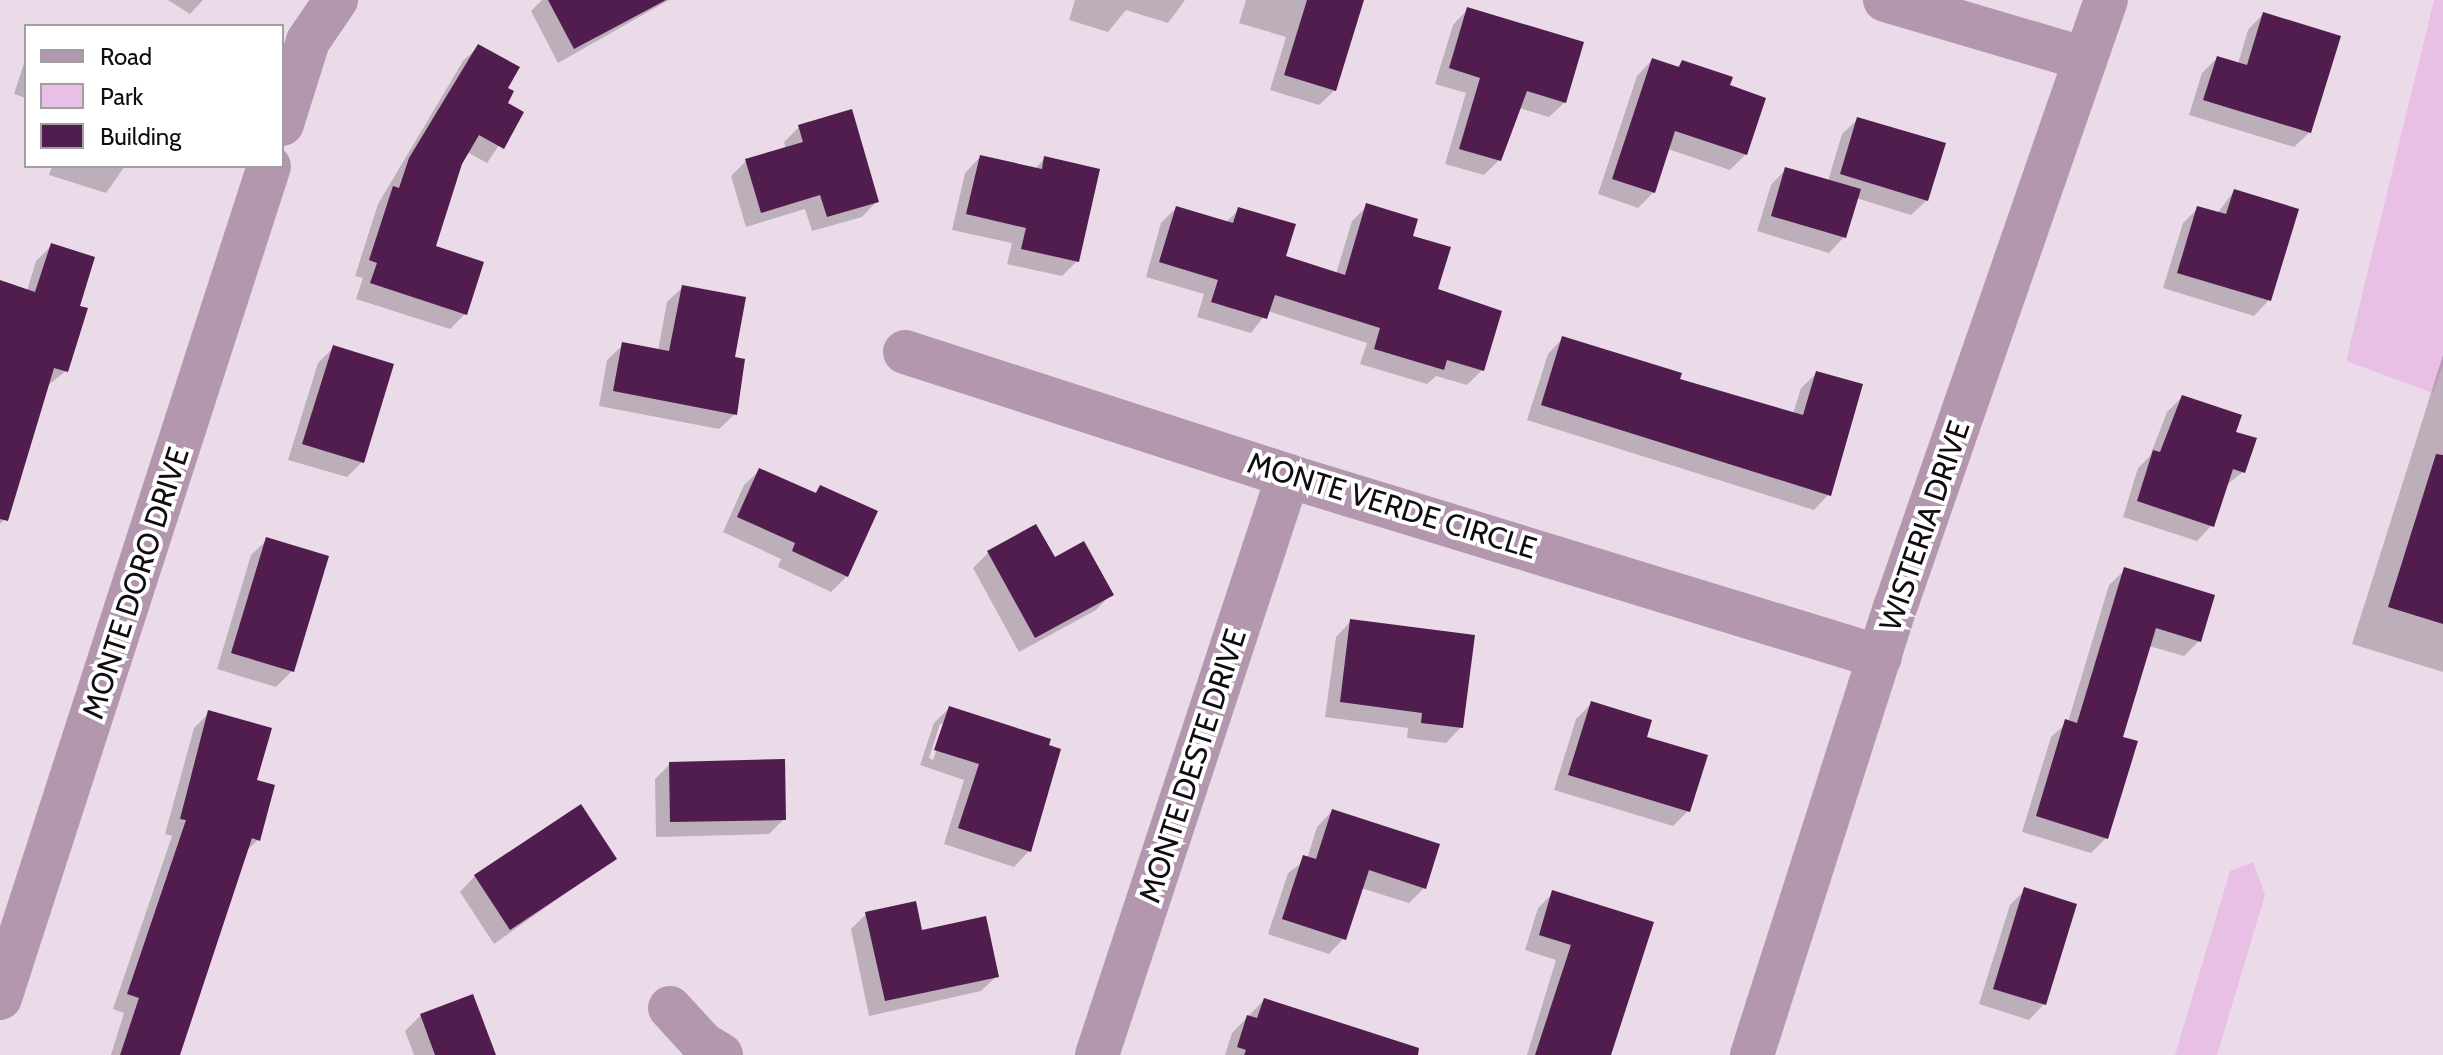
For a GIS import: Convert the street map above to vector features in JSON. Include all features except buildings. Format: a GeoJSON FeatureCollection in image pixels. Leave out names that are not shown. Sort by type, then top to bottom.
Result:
{"type":"FeatureCollection","features":[{"type":"Feature","properties":{"kind":"street"},"geometry":{"type":"LineString","coordinates":[[284,118],[308,41],[336,0]]}},
{"type":"Feature","properties":{"kind":"street"},"geometry":{"type":"LineString","coordinates":[[1885,0],[2086,59]]}},
{"type":"Feature","properties":{"kind":"street","name":"WISTERIA DRIVE"},"geometry":{"type":"LineString","coordinates":[[1752,1055],[1880,657],[2106,0]]}},
{"type":"Feature","properties":{"kind":"street","name":"MONTE DORO DRIVE"},"geometry":{"type":"LineString","coordinates":[[0,998],[268,168]]}},
{"type":"Feature","properties":{"kind":"street","name":"MONTE VERDE CIRCLE"},"geometry":{"type":"LineString","coordinates":[[905,352],[1288,476],[1880,657]]}},
{"type":"Feature","properties":{"kind":"street","name":"MONTE DESTE DRIVE"},"geometry":{"type":"LineString","coordinates":[[1097,1055],[1288,476]]}},
{"type":"Feature","properties":{"kind":"street"},"geometry":{"type":"LineString","coordinates":[[670,1008],[703,1044],[721,1055]]}},
{"type":"Feature","properties":{"kind":"green space"},"geometry":{"type":"Polygon","coordinates":[[[2434,0],[2443,0],[2443,364],[2433,393],[2346,361],[2434,0]]]}},
{"type":"Feature","properties":{"kind":"green space"},"geometry":{"type":"Polygon","coordinates":[[[2253,862],[2265,895],[2217,1055],[2175,1055],[2230,871],[2253,862]]]}}]}
